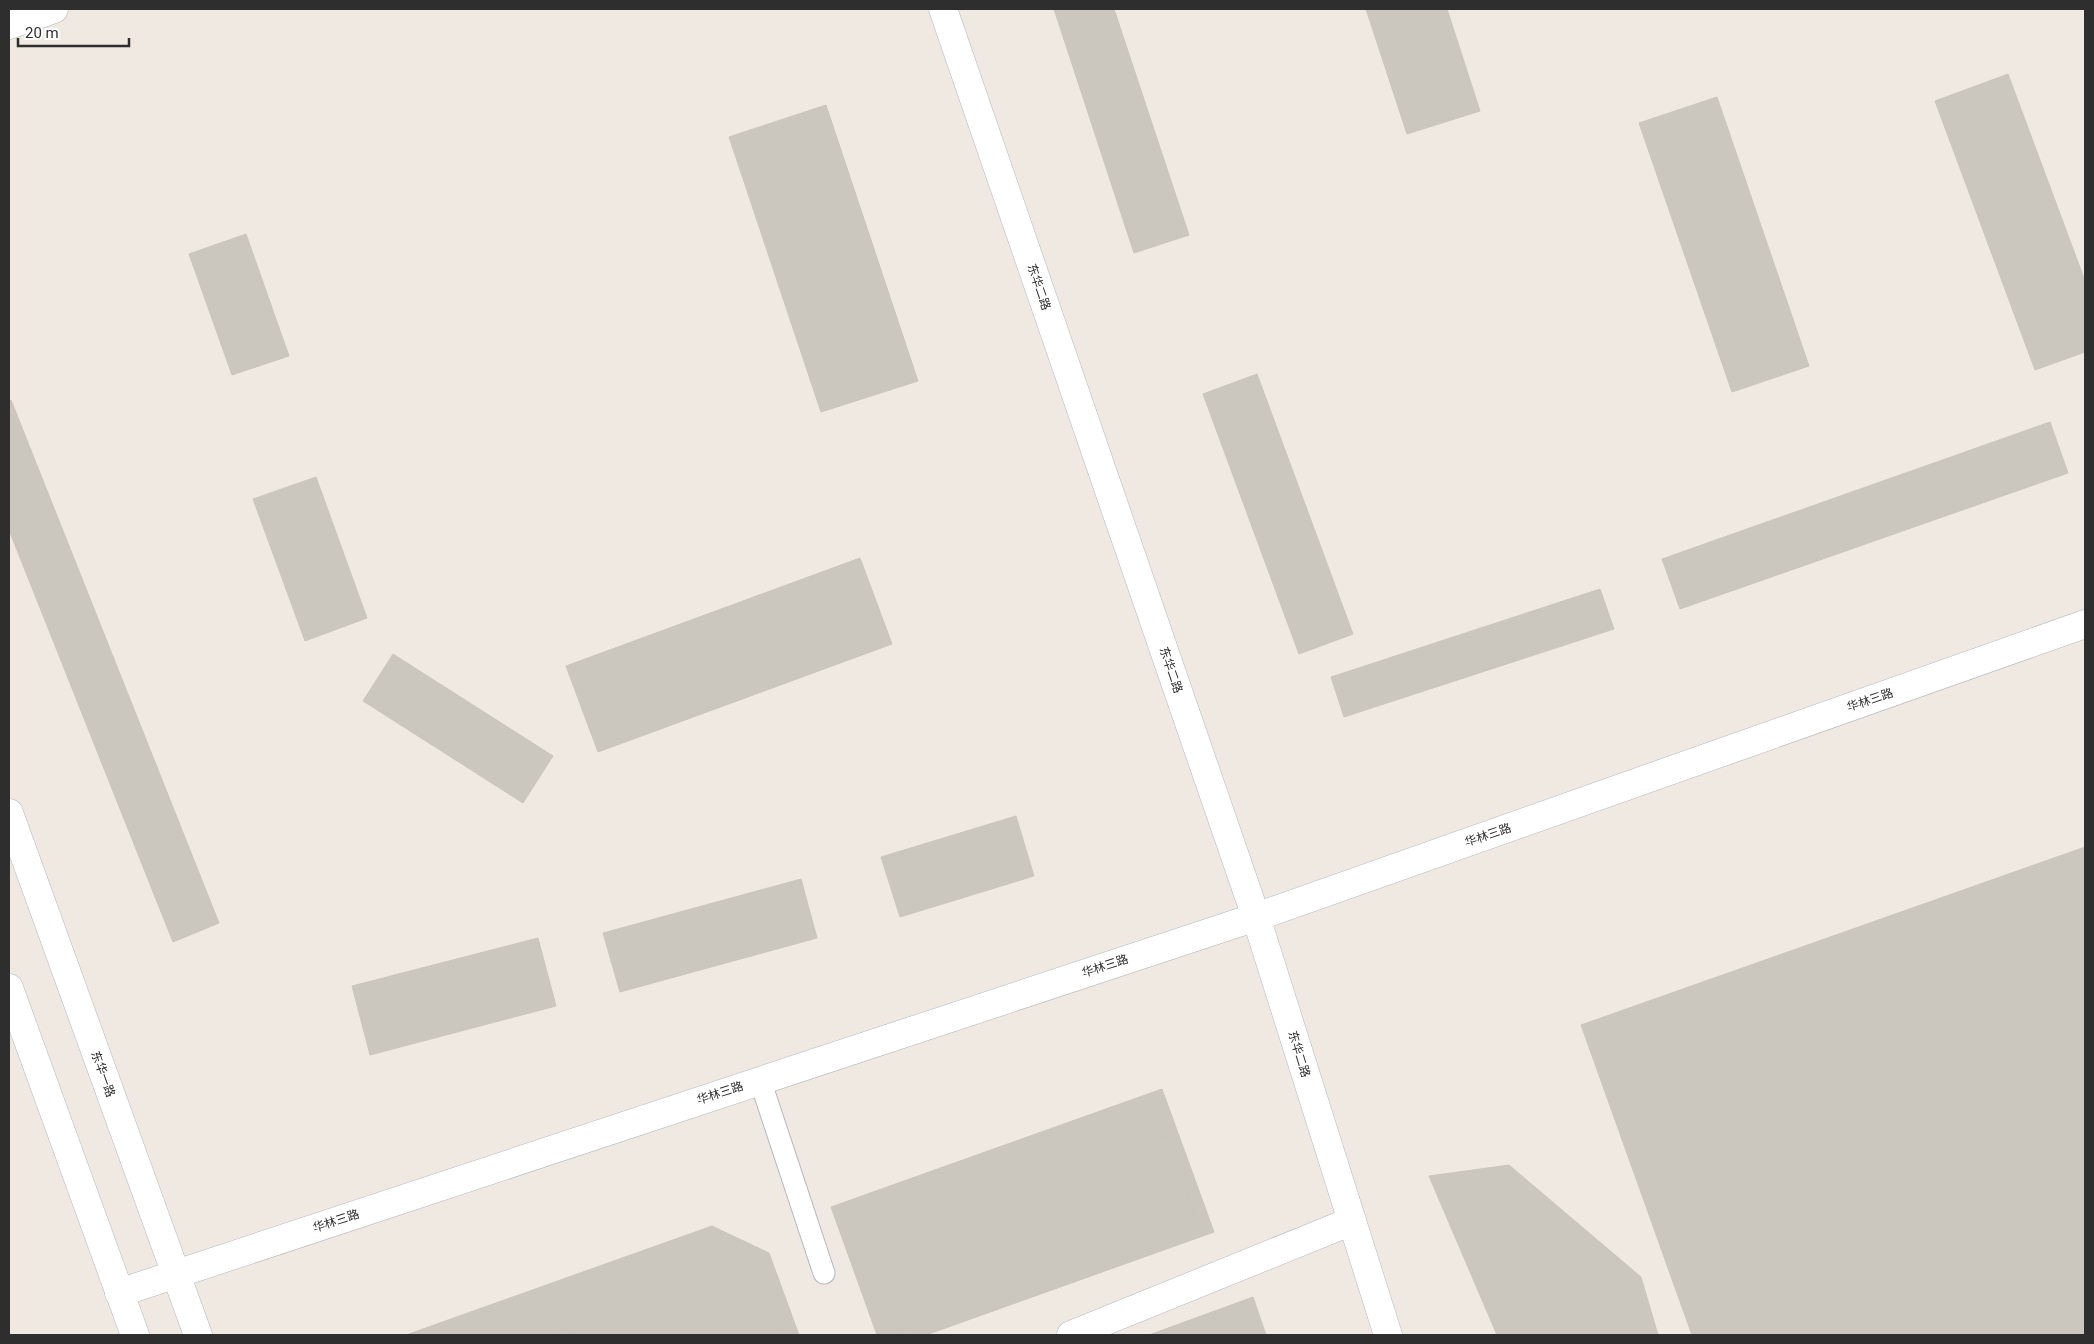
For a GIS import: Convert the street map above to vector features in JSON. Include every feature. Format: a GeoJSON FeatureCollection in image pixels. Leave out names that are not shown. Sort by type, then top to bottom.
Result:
{"type":"FeatureCollection","features":[{"type":"Feature","properties":{"kind":"street"},"geometry":{"type":"LineString","coordinates":[[9,25],[54,9]]}},
{"type":"Feature","properties":{"kind":"street","name":"东华二路"},"geometry":{"type":"LineString","coordinates":[[942,9],[1256,917],[1388,1335]]}},
{"type":"Feature","properties":{"kind":"street","name":"华林三路"},"geometry":{"type":"LineString","coordinates":[[120,1293],[1256,917],[2085,624]]}},
{"type":"Feature","properties":{"kind":"street","name":"东华一路"},"geometry":{"type":"LineString","coordinates":[[9,812],[198,1335]]}},
{"type":"Feature","properties":{"kind":"street"},"geometry":{"type":"LineString","coordinates":[[9,988],[135,1335]]}},
{"type":"Feature","properties":{"kind":"street"},"geometry":{"type":"LineString","coordinates":[[1071,1335],[1352,1221]]}},
{"type":"Feature","properties":{"kind":"lane"},"geometry":{"type":"LineString","coordinates":[[760,1080],[824,1273]]}},
{"type":"Feature","properties":{"kind":"building"},"geometry":{"type":"Polygon","coordinates":[[[1054,9],[1114,9],[1189,235],[1134,253],[1054,9]]]}},
{"type":"Feature","properties":{"kind":"building"},"geometry":{"type":"Polygon","coordinates":[[[1366,9],[1447,9],[1480,111],[1407,134],[1366,9]]]}},
{"type":"Feature","properties":{"kind":"building"},"geometry":{"type":"Polygon","coordinates":[[[2008,74],[2085,281],[2085,352],[2035,370],[1935,101],[2008,74]]]}},
{"type":"Feature","properties":{"kind":"building"},"geometry":{"type":"Polygon","coordinates":[[[1717,97],[1809,366],[1732,392],[1639,123],[1717,97]]]}},
{"type":"Feature","properties":{"kind":"building"},"geometry":{"type":"Polygon","coordinates":[[[826,105],[918,381],[821,412],[729,137],[826,105]]]}},
{"type":"Feature","properties":{"kind":"building"},"geometry":{"type":"Polygon","coordinates":[[[246,234],[289,356],[232,375],[189,254],[246,234]]]}},
{"type":"Feature","properties":{"kind":"building"},"geometry":{"type":"Polygon","coordinates":[[[1257,374],[1353,634],[1299,654],[1203,394],[1257,374]]]}},
{"type":"Feature","properties":{"kind":"building"},"geometry":{"type":"Polygon","coordinates":[[[11,400],[219,923],[173,942],[9,530],[9,401],[11,400]]]}},
{"type":"Feature","properties":{"kind":"building"},"geometry":{"type":"Polygon","coordinates":[[[2050,422],[2068,473],[1680,609],[1662,559],[2050,422]]]}},
{"type":"Feature","properties":{"kind":"building"},"geometry":{"type":"Polygon","coordinates":[[[316,477],[367,618],[305,641],[253,499],[316,477]]]}},
{"type":"Feature","properties":{"kind":"building"},"geometry":{"type":"Polygon","coordinates":[[[860,558],[892,644],[598,752],[566,666],[860,558]]]}},
{"type":"Feature","properties":{"kind":"building"},"geometry":{"type":"Polygon","coordinates":[[[1600,589],[1614,629],[1344,717],[1331,677],[1600,589]]]}},
{"type":"Feature","properties":{"kind":"building"},"geometry":{"type":"Polygon","coordinates":[[[393,654],[553,756],[523,803],[363,701],[393,654]]]}},
{"type":"Feature","properties":{"kind":"building"},"geometry":{"type":"Polygon","coordinates":[[[1016,816],[1034,876],[900,917],[881,857],[1016,816]]]}},
{"type":"Feature","properties":{"kind":"building"},"geometry":{"type":"Polygon","coordinates":[[[2085,847],[2085,1335],[1692,1335],[1581,1025],[2085,847]]]}},
{"type":"Feature","properties":{"kind":"building"},"geometry":{"type":"Polygon","coordinates":[[[801,879],[817,938],[620,992],[603,933],[801,879]]]}},
{"type":"Feature","properties":{"kind":"building"},"geometry":{"type":"Polygon","coordinates":[[[538,938],[556,1006],[370,1055],[352,986],[538,938]]]}},
{"type":"Feature","properties":{"kind":"building"},"geometry":{"type":"Polygon","coordinates":[[[1162,1089],[1214,1232],[926,1335],[877,1335],[831,1207],[1162,1089]]]}},
{"type":"Feature","properties":{"kind":"building"},"geometry":{"type":"Polygon","coordinates":[[[1167,1136],[1199,1227],[899,1331],[867,1240],[1167,1136]]]}},
{"type":"Feature","properties":{"kind":"building"},"geometry":{"type":"Polygon","coordinates":[[[1509,1165],[1641,1277],[1658,1335],[1497,1335],[1429,1176],[1509,1165]]]}},
{"type":"Feature","properties":{"kind":"building"},"geometry":{"type":"Polygon","coordinates":[[[712,1226],[769,1253],[799,1335],[406,1335],[712,1226]]]}},
{"type":"Feature","properties":{"kind":"building"},"geometry":{"type":"Polygon","coordinates":[[[758,1271],[782,1335],[553,1335],[758,1271]]]}},
{"type":"Feature","properties":{"kind":"building"},"geometry":{"type":"Polygon","coordinates":[[[1253,1297],[1266,1335],[1149,1335],[1253,1297]]]}}]}
